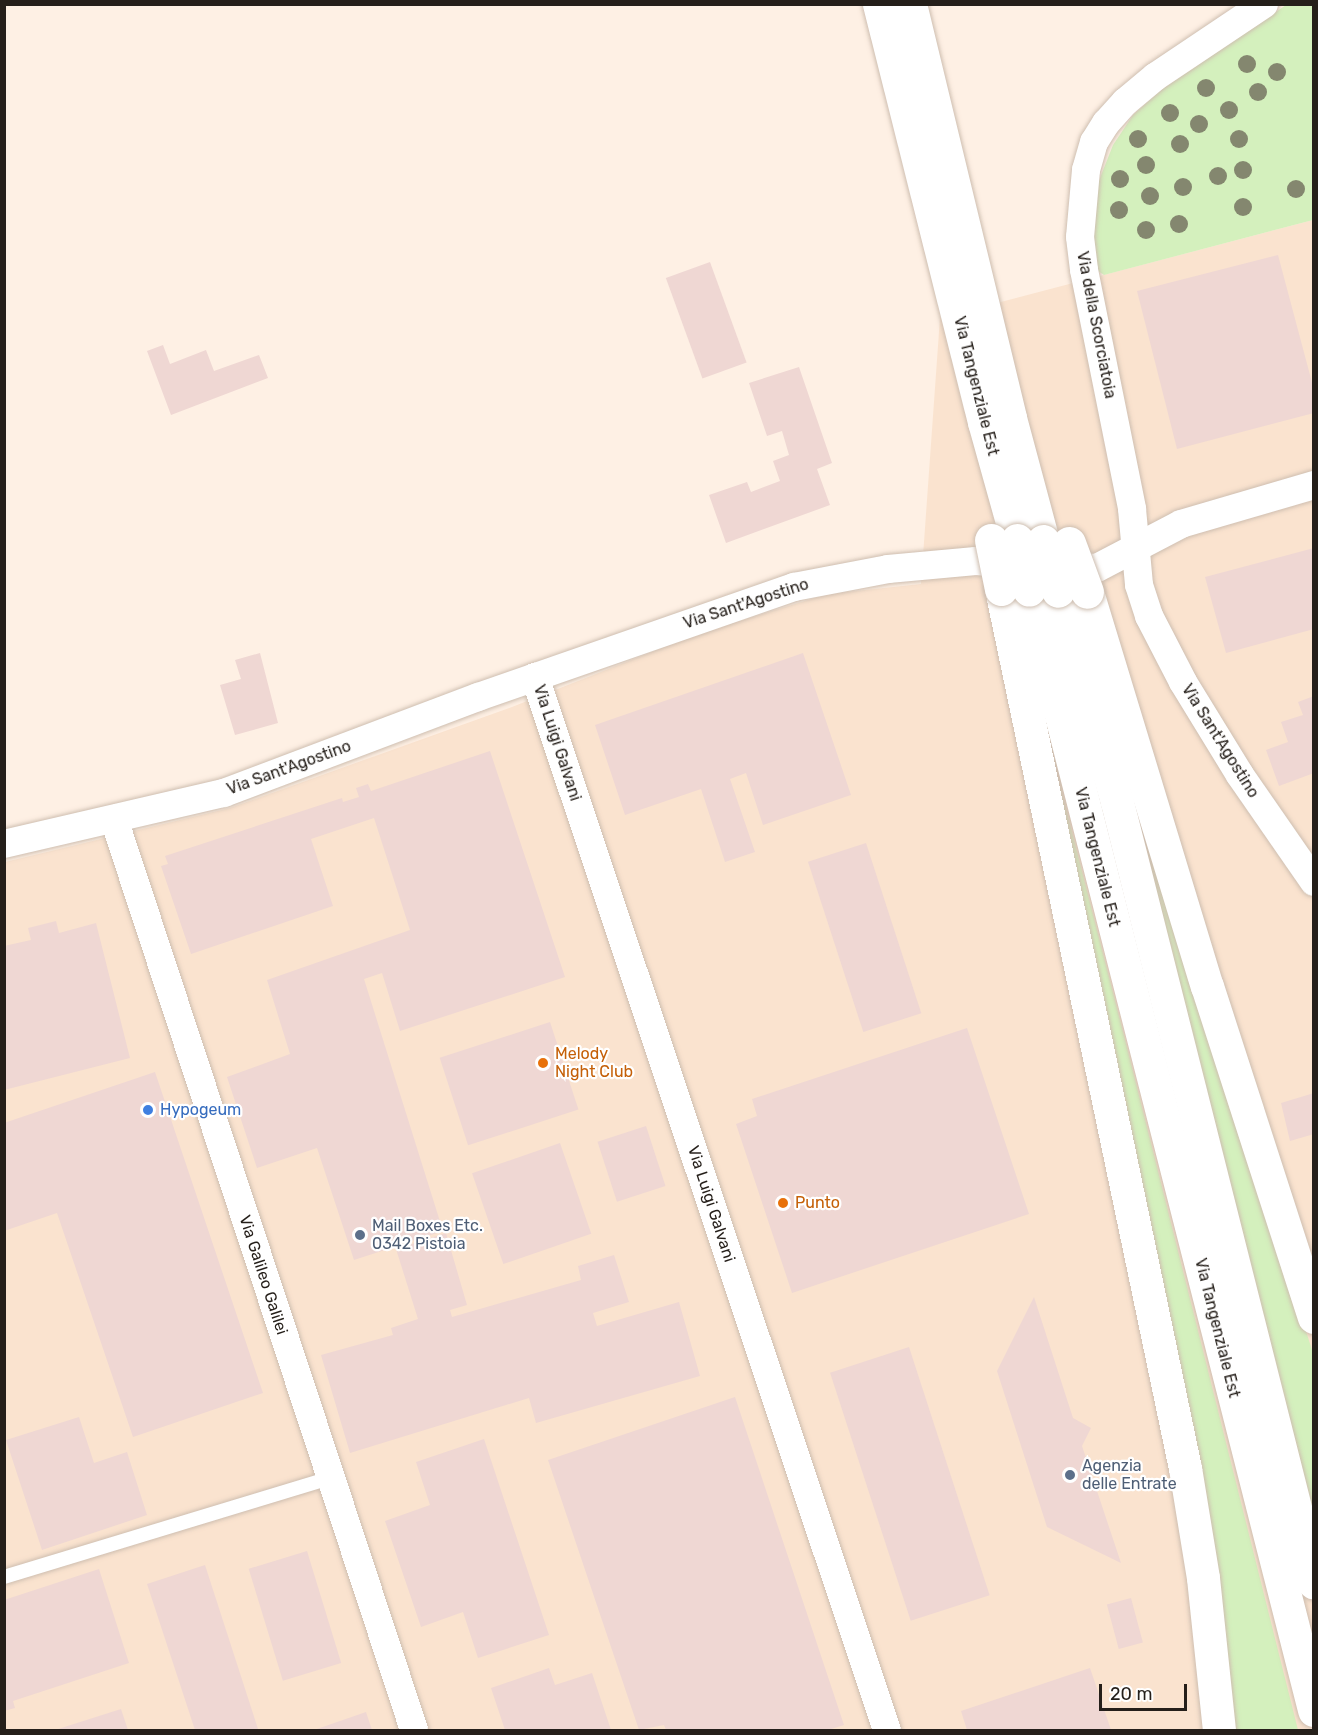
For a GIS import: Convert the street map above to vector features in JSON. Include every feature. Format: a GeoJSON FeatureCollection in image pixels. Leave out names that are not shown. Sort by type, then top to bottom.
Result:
{"type":"FeatureCollection","features":[{"type":"Feature","properties":{"kind":"main road","name":"Via Tangenziale Est"},"geometry":{"type":"LineString","coordinates":[[879,4],[1044,591],[1314,1710]]}},
{"type":"Feature","properties":{"kind":"main road","name":"Via Tangenziale Est"},"geometry":{"type":"LineString","coordinates":[[910,4],[997,420]]}},
{"type":"Feature","properties":{"kind":"main road"},"geometry":{"type":"LineString","coordinates":[[997,420],[1045,483],[1030,541],[1044,591],[1203,1578],[1219,1731]]}},
{"type":"Feature","properties":{"kind":"main road","name":"Via Tangenziale Est"},"geometry":{"type":"LineString","coordinates":[[1044,591],[1117,802],[1314,1583]]}},
{"type":"Feature","properties":{"kind":"main road"},"geometry":{"type":"LineString","coordinates":[[1044,591],[1207,986],[1314,1317]]}},
{"type":"Feature","properties":{"kind":"street","name":"Via della Scorciatoia"},"geometry":{"type":"LineString","coordinates":[[1136,549],[1132,509],[1084,270],[1080,237],[1086,170],[1094,141],[1125,102],[1155,77],[1264,4]]}},
{"type":"Feature","properties":{"kind":"street"},"geometry":{"type":"LineString","coordinates":[[1136,549],[1181,524],[1314,485]]}},
{"type":"Feature","properties":{"kind":"street","name":"Via Sant'Agostino"},"geometry":{"type":"LineString","coordinates":[[4,844],[234,790],[535,677],[715,613],[823,580],[888,569],[976,561],[1097,568],[1136,549],[1142,593],[1149,616],[1165,649],[1240,775],[1314,882]]}},
{"type":"Feature","properties":{"kind":"street","name":"Via Luigi Galvani"},"geometry":{"type":"LineString","coordinates":[[535,677],[887,1731]]}},
{"type":"Feature","properties":{"kind":"street","name":"Via Galileo Galilei"},"geometry":{"type":"LineString","coordinates":[[114,819],[414,1731]]}},
{"type":"Feature","properties":{"kind":"lane"},"geometry":{"type":"LineString","coordinates":[[4,1577],[330,1478]]}},
{"type":"Feature","properties":{"kind":"shaded area"},"geometry":{"type":"Polygon","coordinates":[[[1313,220],[1313,1730],[5,1730],[5,862],[230,808],[512,707],[700,633],[828,594],[921,584],[940,318],[1313,220]]]}},
{"type":"Feature","properties":{"kind":"green space"},"geometry":{"type":"Polygon","coordinates":[[[1286,5],[1313,5],[1313,220],[1104,275],[1098,271],[1092,244],[1098,183],[1113,145],[1133,115],[1161,90],[1286,5]]]}},
{"type":"Feature","properties":{"kind":"green space"},"geometry":{"type":"Polygon","coordinates":[[[1116,740],[1313,1353],[1313,1520],[1116,740]]]}},
{"type":"Feature","properties":{"kind":"green space"},"geometry":{"type":"Polygon","coordinates":[[[1052,754],[1125,1039],[1298,1730],[1229,1730],[1052,754]]]}},
{"type":"Feature","properties":{"kind":"building"},"geometry":{"type":"Polygon","coordinates":[[[1278,255],[1314,390],[1314,413],[1177,449],[1137,291],[1278,255]]]}},
{"type":"Feature","properties":{"kind":"building"},"geometry":{"type":"Polygon","coordinates":[[[710,262],[747,363],[702,379],[666,278],[710,262]]]}},
{"type":"Feature","properties":{"kind":"building"},"geometry":{"type":"Polygon","coordinates":[[[163,345],[170,364],[206,350],[214,371],[259,355],[268,378],[171,415],[147,351],[163,345]]]}},
{"type":"Feature","properties":{"kind":"building"},"geometry":{"type":"Polygon","coordinates":[[[799,367],[832,463],[817,469],[830,505],[726,543],[709,495],[747,482],[751,492],[780,481],[773,461],[789,455],[782,431],[767,436],[749,383],[799,367]]]}},
{"type":"Feature","properties":{"kind":"building"},"geometry":{"type":"Polygon","coordinates":[[[1314,548],[1314,629],[1226,653],[1205,577],[1314,548]]]}},
{"type":"Feature","properties":{"kind":"building"},"geometry":{"type":"Polygon","coordinates":[[[260,653],[278,723],[235,735],[220,685],[241,679],[235,660],[260,653]]]}},
{"type":"Feature","properties":{"kind":"building"},"geometry":{"type":"Polygon","coordinates":[[[803,653],[851,795],[763,825],[746,773],[730,779],[755,852],[725,862],[701,789],[625,815],[595,725],[803,653]]]}},
{"type":"Feature","properties":{"kind":"building"},"geometry":{"type":"Polygon","coordinates":[[[1314,696],[1314,773],[1279,786],[1266,750],[1288,742],[1281,722],[1303,715],[1298,702],[1314,696]]]}},
{"type":"Feature","properties":{"kind":"building"},"geometry":{"type":"Polygon","coordinates":[[[490,751],[565,977],[400,1031],[382,973],[364,979],[443,1231],[354,1260],[317,1148],[257,1168],[227,1077],[290,1054],[267,980],[410,930],[374,818],[311,839],[333,906],[191,954],[161,866],[168,864],[165,856],[342,798],[343,802],[359,797],[356,788],[368,784],[371,791],[490,751]]]}},
{"type":"Feature","properties":{"kind":"building"},"geometry":{"type":"Polygon","coordinates":[[[866,843],[921,1013],[863,1032],[808,862],[866,843]]]}},
{"type":"Feature","properties":{"kind":"building"},"geometry":{"type":"Polygon","coordinates":[[[56,921],[59,933],[96,923],[130,1058],[4,1090],[4,946],[31,940],[28,928],[56,921]]]}},
{"type":"Feature","properties":{"kind":"building"},"geometry":{"type":"Polygon","coordinates":[[[550,1022],[578,1109],[468,1145],[440,1058],[550,1022]]]}},
{"type":"Feature","properties":{"kind":"building"},"geometry":{"type":"Polygon","coordinates":[[[967,1028],[1029,1214],[792,1293],[736,1124],[757,1116],[752,1099],[967,1028]]]}},
{"type":"Feature","properties":{"kind":"building"},"geometry":{"type":"Polygon","coordinates":[[[155,1072],[263,1393],[133,1437],[57,1213],[4,1231],[4,1123],[155,1072]]]}},
{"type":"Feature","properties":{"kind":"building"},"geometry":{"type":"Polygon","coordinates":[[[1314,1093],[1314,1134],[1290,1141],[1281,1103],[1314,1093]]]}},
{"type":"Feature","properties":{"kind":"building"},"geometry":{"type":"Polygon","coordinates":[[[646,1126],[665,1186],[617,1202],[597,1142],[646,1126]]]}},
{"type":"Feature","properties":{"kind":"building"},"geometry":{"type":"Polygon","coordinates":[[[560,1143],[591,1234],[503,1264],[472,1173],[560,1143]]]}},
{"type":"Feature","properties":{"kind":"building"},"geometry":{"type":"Polygon","coordinates":[[[446,1233],[467,1305],[450,1310],[452,1317],[581,1280],[578,1266],[614,1255],[629,1302],[593,1313],[597,1326],[679,1302],[700,1376],[536,1423],[529,1398],[350,1453],[321,1355],[393,1335],[391,1328],[418,1319],[396,1249],[446,1233]]]}},
{"type":"Feature","properties":{"kind":"building"},"geometry":{"type":"Polygon","coordinates":[[[1034,1297],[1073,1418],[1091,1428],[1082,1446],[1121,1563],[1047,1527],[997,1371],[1034,1297]]]}},
{"type":"Feature","properties":{"kind":"building"},"geometry":{"type":"Polygon","coordinates":[[[909,1347],[990,1595],[911,1621],[830,1373],[909,1347]]]}},
{"type":"Feature","properties":{"kind":"building"},"geometry":{"type":"Polygon","coordinates":[[[735,1397],[844,1725],[828,1730],[666,1730],[664,1725],[639,1730],[548,1460],[735,1397]]]}},
{"type":"Feature","properties":{"kind":"building"},"geometry":{"type":"Polygon","coordinates":[[[79,1417],[94,1463],[127,1452],[147,1515],[42,1550],[6,1440],[79,1417]]]}},
{"type":"Feature","properties":{"kind":"building"},"geometry":{"type":"Polygon","coordinates":[[[484,1439],[549,1635],[478,1658],[463,1612],[421,1627],[385,1521],[430,1505],[416,1462],[484,1439]]]}},
{"type":"Feature","properties":{"kind":"building"},"geometry":{"type":"Polygon","coordinates":[[[307,1551],[341,1663],[283,1681],[249,1569],[307,1551]]]}},
{"type":"Feature","properties":{"kind":"building"},"geometry":{"type":"Polygon","coordinates":[[[205,1565],[258,1729],[195,1730],[147,1584],[205,1565]]]}},
{"type":"Feature","properties":{"kind":"building"},"geometry":{"type":"Polygon","coordinates":[[[99,1569],[129,1663],[13,1701],[15,1708],[4,1711],[4,1600],[99,1569]]]}},
{"type":"Feature","properties":{"kind":"building"},"geometry":{"type":"Polygon","coordinates":[[[1131,1598],[1143,1642],[1119,1649],[1107,1604],[1131,1598]]]}},
{"type":"Feature","properties":{"kind":"building"},"geometry":{"type":"Polygon","coordinates":[[[549,1668],[555,1685],[592,1673],[611,1730],[505,1730],[491,1688],[549,1668]]]}},
{"type":"Feature","properties":{"kind":"building"},"geometry":{"type":"Polygon","coordinates":[[[1090,1668],[1111,1730],[967,1730],[961,1711],[1090,1668]]]}},
{"type":"Feature","properties":{"kind":"building"},"geometry":{"type":"Polygon","coordinates":[[[121,1709],[128,1730],[55,1730],[121,1709]]]}},
{"type":"Feature","properties":{"kind":"building"},"geometry":{"type":"Polygon","coordinates":[[[366,1712],[372,1730],[314,1730],[366,1712]]]}},
{"type":"Feature","properties":{"kind":"place","name":"Melody Night Club"},"geometry":{"type":"Point","coordinates":[543,1063]}},
{"type":"Feature","properties":{"kind":"place","name":"Hypogeum"},"geometry":{"type":"Point","coordinates":[148,1110]}},
{"type":"Feature","properties":{"kind":"place","name":"Punto"},"geometry":{"type":"Point","coordinates":[783,1203]}},
{"type":"Feature","properties":{"kind":"place","name":"Mail Boxes Etc. 0342 Pistoia"},"geometry":{"type":"Point","coordinates":[360,1235]}},
{"type":"Feature","properties":{"kind":"place","name":"Agenzia delle Entrate"},"geometry":{"type":"Point","coordinates":[1070,1475]}}]}
